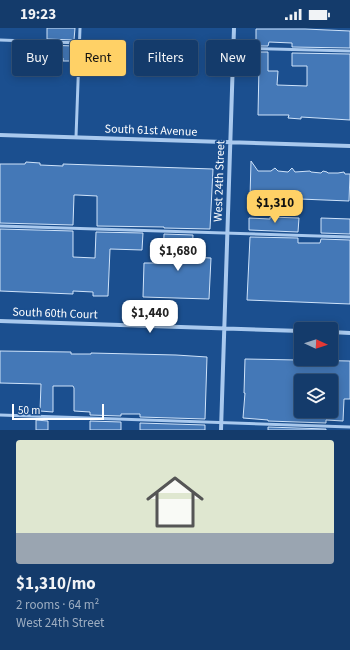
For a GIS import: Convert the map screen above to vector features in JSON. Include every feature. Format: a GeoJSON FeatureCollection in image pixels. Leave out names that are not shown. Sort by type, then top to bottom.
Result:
{"type":"FeatureCollection","features":[{"type":"Feature","properties":{"kind":"street","name":"West 24th Street"},"geometry":{"type":"LineString","coordinates":[[233,40],[234,28]]}},
{"type":"Feature","properties":{"kind":"street","name":"West 24th Street"},"geometry":{"type":"LineString","coordinates":[[221,430],[232,76]]}},
{"type":"Feature","properties":{"kind":"street","name":"South 61st Avenue"},"geometry":{"type":"LineString","coordinates":[[0,135],[350,146]]}},
{"type":"Feature","properties":{"kind":"street","name":"South 60th Court"},"geometry":{"type":"LineString","coordinates":[[0,321],[294,331]]}},
{"type":"Feature","properties":{"kind":"street"},"geometry":{"type":"LineString","coordinates":[[338,332],[350,333]]}},
{"type":"Feature","properties":{"kind":"lane"},"geometry":{"type":"LineString","coordinates":[[80,28],[80,40]]}},
{"type":"Feature","properties":{"kind":"lane"},"geometry":{"type":"LineString","coordinates":[[0,40],[70,43]]}},
{"type":"Feature","properties":{"kind":"lane"},"geometry":{"type":"LineString","coordinates":[[260,49],[350,51]]}},
{"type":"Feature","properties":{"kind":"lane"},"geometry":{"type":"LineString","coordinates":[[76,137],[79,76]]}},
{"type":"Feature","properties":{"kind":"lane"},"geometry":{"type":"LineString","coordinates":[[0,226],[350,237]]}},
{"type":"Feature","properties":{"kind":"lane"},"geometry":{"type":"LineString","coordinates":[[0,415],[350,427]]}},
{"type":"Feature","properties":{"kind":"building"},"geometry":{"type":"Polygon","coordinates":[[[47,28],[75,28],[74,40],[47,39],[47,28]]]}},
{"type":"Feature","properties":{"kind":"building"},"geometry":{"type":"Polygon","coordinates":[[[256,29],[350,31],[350,48],[292,47],[292,43],[269,42],[268,46],[260,46],[260,40],[256,40],[256,29]]]}},
{"type":"Feature","properties":{"kind":"building"},"geometry":{"type":"Polygon","coordinates":[[[62,46],[70,46],[70,61],[63,61],[62,46]]]}},
{"type":"Feature","properties":{"kind":"building"},"geometry":{"type":"Polygon","coordinates":[[[260,52],[268,52],[268,71],[278,71],[277,85],[307,86],[307,66],[292,66],[292,53],[350,54],[350,120],[301,117],[301,119],[288,118],[289,115],[258,115],[260,52]]]}},
{"type":"Feature","properties":{"kind":"building"},"geometry":{"type":"Polygon","coordinates":[[[251,161],[258,171],[271,171],[275,168],[278,171],[288,172],[292,168],[295,172],[310,171],[321,173],[323,171],[328,173],[344,172],[345,174],[350,174],[349,201],[250,197],[251,161]]]}},
{"type":"Feature","properties":{"kind":"building"},"geometry":{"type":"Polygon","coordinates":[[[26,162],[40,163],[40,165],[63,166],[63,164],[213,169],[210,229],[97,226],[97,196],[77,195],[74,195],[73,225],[0,223],[0,164],[25,164],[26,162]]]}},
{"type":"Feature","properties":{"kind":"building"},"geometry":{"type":"Polygon","coordinates":[[[270,217],[299,218],[298,232],[249,230],[249,218],[270,219],[270,217]]]}},
{"type":"Feature","properties":{"kind":"building"},"geometry":{"type":"Polygon","coordinates":[[[321,218],[350,219],[350,234],[321,233],[321,218]]]}},
{"type":"Feature","properties":{"kind":"building"},"geometry":{"type":"Polygon","coordinates":[[[0,229],[73,231],[73,257],[95,258],[96,232],[143,233],[142,250],[110,249],[108,296],[93,296],[93,292],[73,291],[73,294],[0,291],[0,229]]]}},
{"type":"Feature","properties":{"kind":"building"},"geometry":{"type":"Polygon","coordinates":[[[164,234],[193,235],[192,257],[211,258],[209,299],[143,297],[144,263],[163,263],[164,234]]]}},
{"type":"Feature","properties":{"kind":"building"},"geometry":{"type":"Polygon","coordinates":[[[250,237],[298,238],[298,243],[320,243],[321,239],[350,240],[350,304],[247,300],[250,237]]]}},
{"type":"Feature","properties":{"kind":"building"},"geometry":{"type":"Polygon","coordinates":[[[0,351],[207,357],[205,419],[140,417],[140,414],[121,414],[121,416],[90,415],[90,412],[74,411],[73,386],[53,386],[53,412],[40,411],[41,384],[0,383],[0,351]]]}},
{"type":"Feature","properties":{"kind":"building"},"geometry":{"type":"Polygon","coordinates":[[[245,359],[294,360],[294,366],[338,366],[338,361],[350,361],[350,399],[344,399],[343,421],[326,420],[326,423],[268,421],[243,418],[245,359]]]}},
{"type":"Feature","properties":{"kind":"building"},"geometry":{"type":"Polygon","coordinates":[[[36,420],[48,421],[48,430],[36,430],[36,420]]]}},
{"type":"Feature","properties":{"kind":"building"},"geometry":{"type":"Polygon","coordinates":[[[90,421],[121,422],[121,430],[90,430],[90,421]]]}},
{"type":"Feature","properties":{"kind":"building"},"geometry":{"type":"Polygon","coordinates":[[[140,423],[205,425],[205,430],[140,430],[140,423]]]}},
{"type":"Feature","properties":{"kind":"building"},"geometry":{"type":"Polygon","coordinates":[[[268,427],[326,429],[326,430],[268,430],[268,427]]]}}]}
